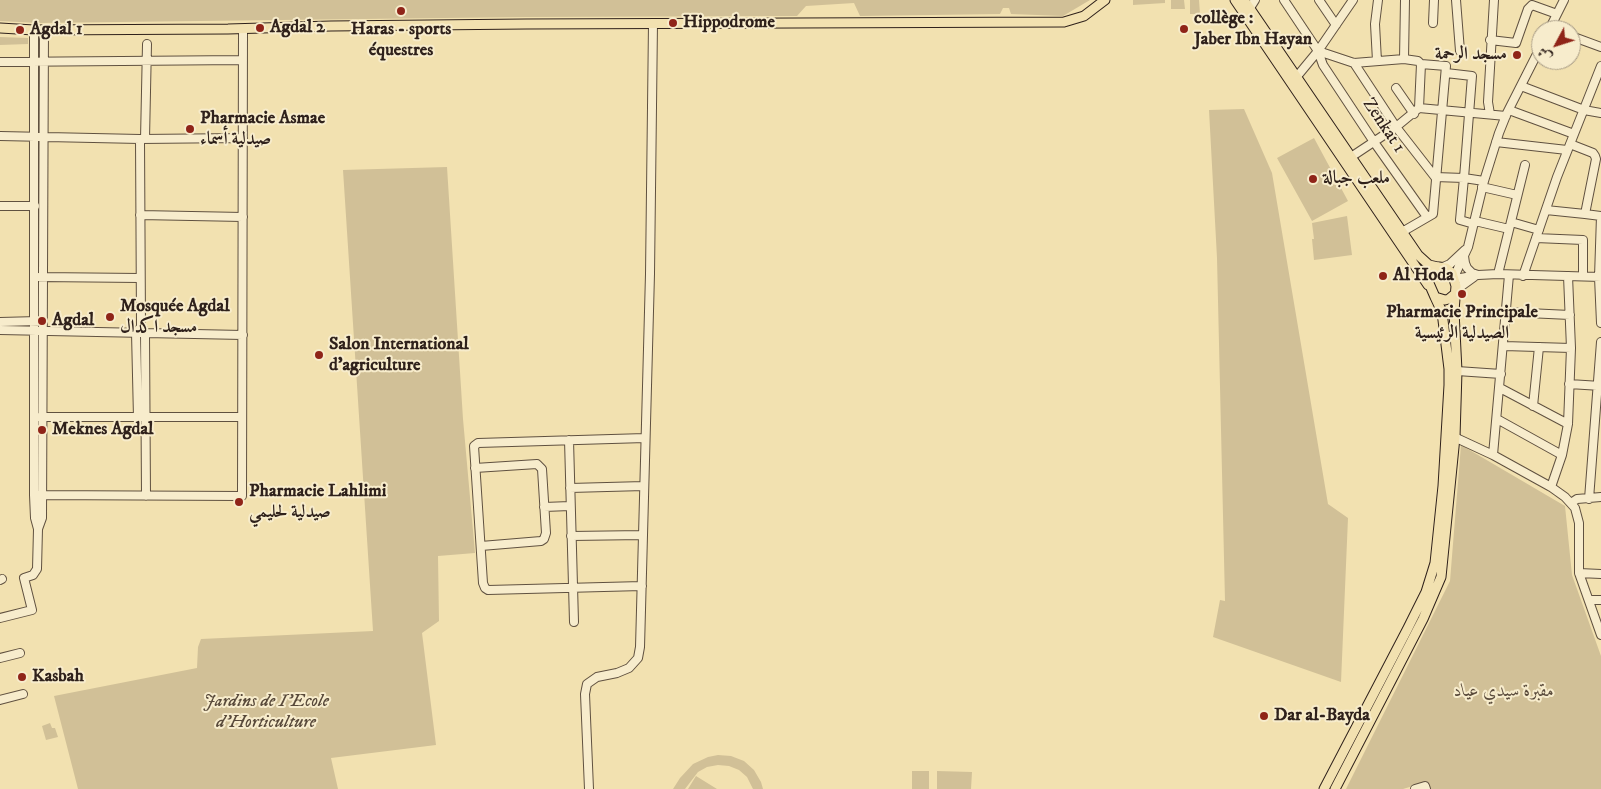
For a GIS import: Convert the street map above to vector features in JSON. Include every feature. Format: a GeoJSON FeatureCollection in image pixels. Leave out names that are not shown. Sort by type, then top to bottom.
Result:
{"type":"FeatureCollection","features":[{"type":"Feature","properties":{"kind":"main road"},"geometry":{"type":"LineString","coordinates":[[0,28],[39,30],[243,29],[331,26],[653,23],[1064,22],[1078,19],[1106,0]]}},
{"type":"Feature","properties":{"kind":"main road"},"geometry":{"type":"LineString","coordinates":[[1235,0],[1351,157],[1424,261],[1433,266],[1449,270],[1454,278],[1456,292],[1454,320],[1457,371],[1444,513],[1430,581],[1412,630],[1335,789]]}},
{"type":"Feature","properties":{"kind":"main road"},"geometry":{"type":"LineString","coordinates":[[1247,4],[1294,81],[1435,297],[1442,312],[1449,369],[1451,436]]}},
{"type":"Feature","properties":{"kind":"main road"},"geometry":{"type":"LineString","coordinates":[[1430,288],[1428,281],[1429,273],[1441,267]]}},
{"type":"Feature","properties":{"kind":"main road"},"geometry":{"type":"LineString","coordinates":[[1435,297],[1446,300],[1456,292]]}},
{"type":"Feature","properties":{"kind":"main road"},"geometry":{"type":"LineString","coordinates":[[1324,789],[1412,630]]}},
{"type":"Feature","properties":{"kind":"street"},"geometry":{"type":"LineString","coordinates":[[1247,4],[1255,0]]}},
{"type":"Feature","properties":{"kind":"street","name":"Zenkat 1"},"geometry":{"type":"LineString","coordinates":[[1284,0],[1318,50],[1324,65],[1374,142],[1427,217]]}},
{"type":"Feature","properties":{"kind":"street"},"geometry":{"type":"LineString","coordinates":[[1319,0],[1336,25]]}},
{"type":"Feature","properties":{"kind":"street"},"geometry":{"type":"LineString","coordinates":[[1294,81],[1353,0]]}},
{"type":"Feature","properties":{"kind":"street"},"geometry":{"type":"LineString","coordinates":[[1377,61],[1375,24],[1378,0]]}},
{"type":"Feature","properties":{"kind":"street"},"geometry":{"type":"LineString","coordinates":[[1404,59],[1405,0]]}},
{"type":"Feature","properties":{"kind":"street"},"geometry":{"type":"LineString","coordinates":[[1433,23],[1434,0]]}},
{"type":"Feature","properties":{"kind":"street"},"geometry":{"type":"LineString","coordinates":[[1456,0],[1460,51]]}},
{"type":"Feature","properties":{"kind":"street"},"geometry":{"type":"LineString","coordinates":[[1490,114],[1488,102],[1490,40],[1494,0]]}},
{"type":"Feature","properties":{"kind":"street"},"geometry":{"type":"LineString","coordinates":[[1555,20],[1564,0]]}},
{"type":"Feature","properties":{"kind":"street"},"geometry":{"type":"LineString","coordinates":[[1490,40],[1516,43],[1528,9],[1532,5],[1557,14]]}},
{"type":"Feature","properties":{"kind":"street"},"geometry":{"type":"LineString","coordinates":[[589,789],[586,689],[588,682],[593,678],[626,670],[638,658],[640,647],[650,265],[653,23]]}},
{"type":"Feature","properties":{"kind":"street"},"geometry":{"type":"LineString","coordinates":[[38,495],[242,496],[243,29]]}},
{"type":"Feature","properties":{"kind":"street"},"geometry":{"type":"LineString","coordinates":[[39,30],[35,136],[35,206],[39,277]]}},
{"type":"Feature","properties":{"kind":"street"},"geometry":{"type":"LineString","coordinates":[[1581,40],[1601,48]]}},
{"type":"Feature","properties":{"kind":"street"},"geometry":{"type":"LineString","coordinates":[[146,496],[145,333],[141,325],[140,216],[147,44]]}},
{"type":"Feature","properties":{"kind":"street"},"geometry":{"type":"LineString","coordinates":[[1318,50],[1354,63],[1404,59],[1421,64],[1446,66],[1432,214],[1402,232]]}},
{"type":"Feature","properties":{"kind":"street"},"geometry":{"type":"LineString","coordinates":[[0,62],[243,60]]}},
{"type":"Feature","properties":{"kind":"street"},"geometry":{"type":"LineString","coordinates":[[0,618],[32,610],[24,578],[33,575],[37,569],[38,529],[35,518],[38,495],[38,321],[44,137],[39,62]]}},
{"type":"Feature","properties":{"kind":"street"},"geometry":{"type":"LineString","coordinates":[[1354,63],[1396,128],[1435,177],[1464,178],[1518,196]]}},
{"type":"Feature","properties":{"kind":"street"},"geometry":{"type":"LineString","coordinates":[[1416,111],[1421,64]]}},
{"type":"Feature","properties":{"kind":"street"},"geometry":{"type":"LineString","coordinates":[[1454,278],[1468,247],[1483,184],[1496,142],[1507,113],[1531,66]]}},
{"type":"Feature","properties":{"kind":"street"},"geometry":{"type":"LineString","coordinates":[[1523,276],[1568,147],[1601,66]]}},
{"type":"Feature","properties":{"kind":"street"},"geometry":{"type":"LineString","coordinates":[[1446,73],[1472,76],[1460,220],[1510,225],[1537,234],[1583,240],[1583,276]]}},
{"type":"Feature","properties":{"kind":"street"},"geometry":{"type":"LineString","coordinates":[[1521,86],[1584,110],[1601,113]]}},
{"type":"Feature","properties":{"kind":"street"},"geometry":{"type":"LineString","coordinates":[[1396,88],[1416,111]]}},
{"type":"Feature","properties":{"kind":"street"},"geometry":{"type":"LineString","coordinates":[[1351,157],[1396,128],[1416,111],[1442,110],[1490,114],[1507,113],[1574,134]]}},
{"type":"Feature","properties":{"kind":"street"},"geometry":{"type":"LineString","coordinates":[[0,136],[143,139],[243,138]]}},
{"type":"Feature","properties":{"kind":"street"},"geometry":{"type":"LineString","coordinates":[[1496,142],[1568,147],[1593,153],[1599,160],[1585,214]]}},
{"type":"Feature","properties":{"kind":"street"},"geometry":{"type":"LineString","coordinates":[[1498,274],[1525,165]]}},
{"type":"Feature","properties":{"kind":"street"},"geometry":{"type":"LineString","coordinates":[[0,206],[35,206]]}},
{"type":"Feature","properties":{"kind":"street"},"geometry":{"type":"LineString","coordinates":[[1546,210],[1601,216],[1601,323]]}},
{"type":"Feature","properties":{"kind":"street"},"geometry":{"type":"LineString","coordinates":[[140,216],[243,217]]}},
{"type":"Feature","properties":{"kind":"street"},"geometry":{"type":"LineString","coordinates":[[1441,267],[1455,261],[1468,247]]}},
{"type":"Feature","properties":{"kind":"street"},"geometry":{"type":"LineString","coordinates":[[1464,256],[1464,263],[1467,268],[1472,273],[1478,275]]}},
{"type":"Feature","properties":{"kind":"street"},"geometry":{"type":"LineString","coordinates":[[1454,278],[1498,274],[1600,277]]}},
{"type":"Feature","properties":{"kind":"street"},"geometry":{"type":"LineString","coordinates":[[1456,292],[1478,275]]}},
{"type":"Feature","properties":{"kind":"street"},"geometry":{"type":"LineString","coordinates":[[1493,455],[1509,275]]}},
{"type":"Feature","properties":{"kind":"street"},"geometry":{"type":"LineString","coordinates":[[1552,487],[1562,455],[1568,424],[1571,348],[1568,276]]}},
{"type":"Feature","properties":{"kind":"street"},"geometry":{"type":"LineString","coordinates":[[39,277],[140,278]]}},
{"type":"Feature","properties":{"kind":"street"},"geometry":{"type":"LineString","coordinates":[[1506,312],[1570,314]]}},
{"type":"Feature","properties":{"kind":"street"},"geometry":{"type":"LineString","coordinates":[[0,322],[38,321]]}},
{"type":"Feature","properties":{"kind":"street"},"geometry":{"type":"LineString","coordinates":[[138,418],[136,333],[141,325]]}},
{"type":"Feature","properties":{"kind":"street"},"geometry":{"type":"LineString","coordinates":[[0,330],[243,335]]}},
{"type":"Feature","properties":{"kind":"street"},"geometry":{"type":"LineString","coordinates":[[1589,499],[1597,451],[1601,342]]}},
{"type":"Feature","properties":{"kind":"street"},"geometry":{"type":"LineString","coordinates":[[1504,346],[1571,348]]}},
{"type":"Feature","properties":{"kind":"street"},"geometry":{"type":"LineString","coordinates":[[1534,406],[1539,347]]}},
{"type":"Feature","properties":{"kind":"street"},"geometry":{"type":"LineString","coordinates":[[1457,371],[1501,374]]}},
{"type":"Feature","properties":{"kind":"street"},"geometry":{"type":"LineString","coordinates":[[1569,384],[1600,386]]}},
{"type":"Feature","properties":{"kind":"street"},"geometry":{"type":"LineString","coordinates":[[1500,388],[1568,424]]}},
{"type":"Feature","properties":{"kind":"street"},"geometry":{"type":"LineString","coordinates":[[38,417],[242,417]]}},
{"type":"Feature","properties":{"kind":"street"},"geometry":{"type":"LineString","coordinates":[[1497,418],[1562,455]]}},
{"type":"Feature","properties":{"kind":"street"},"geometry":{"type":"LineString","coordinates":[[1451,436],[1493,455],[1552,487],[1571,503],[1578,514],[1580,573],[1600,630]]}},
{"type":"Feature","properties":{"kind":"street"},"geometry":{"type":"LineString","coordinates":[[642,586],[488,590],[483,583],[474,446],[478,443],[645,438]]}},
{"type":"Feature","properties":{"kind":"street"},"geometry":{"type":"LineString","coordinates":[[569,440],[574,622]]}},
{"type":"Feature","properties":{"kind":"street"},"geometry":{"type":"LineString","coordinates":[[475,468],[539,465],[542,469],[546,533],[544,540],[541,542],[481,546]]}},
{"type":"Feature","properties":{"kind":"street"},"geometry":{"type":"LineString","coordinates":[[570,488],[644,486]]}},
{"type":"Feature","properties":{"kind":"street"},"geometry":{"type":"LineString","coordinates":[[1571,503],[1577,499],[1601,497]]}},
{"type":"Feature","properties":{"kind":"street"},"geometry":{"type":"LineString","coordinates":[[544,506],[570,506]]}},
{"type":"Feature","properties":{"kind":"street"},"geometry":{"type":"LineString","coordinates":[[571,536],[643,535]]}},
{"type":"Feature","properties":{"kind":"street"},"geometry":{"type":"LineString","coordinates":[[1580,573],[1601,574]]}},
{"type":"Feature","properties":{"kind":"street"},"geometry":{"type":"LineString","coordinates":[[1589,600],[1601,600]]}},
{"type":"Feature","properties":{"kind":"street"},"geometry":{"type":"LineString","coordinates":[[0,658],[20,653]]}},
{"type":"Feature","properties":{"kind":"street"},"geometry":{"type":"LineString","coordinates":[[0,700],[23,694]]}},
{"type":"Feature","properties":{"kind":"street"},"geometry":{"type":"LineString","coordinates":[[1415,789],[1425,786],[1426,789]]}},
{"type":"Feature","properties":{"kind":"green space","name":"Haras - sports équestres"},"geometry":{"type":"Polygon","coordinates":[[[0,0],[1090,0],[1063,16],[1011,14],[1009,8],[1003,8],[1000,14],[860,16],[854,3],[806,6],[797,16],[38,23],[0,21],[0,0]]]}},
{"type":"Feature","properties":{"kind":"green space"},"geometry":{"type":"Polygon","coordinates":[[[1133,0],[1165,0],[1165,3],[1133,5],[1133,0]]]}},
{"type":"Feature","properties":{"kind":"green space"},"geometry":{"type":"Polygon","coordinates":[[[1171,0],[1184,0],[1185,9],[1171,9],[1171,0]]]}},
{"type":"Feature","properties":{"kind":"green space"},"geometry":{"type":"Polygon","coordinates":[[[1190,0],[1199,0],[1200,14],[1190,14],[1190,0]]]}},
{"type":"Feature","properties":{"kind":"green space"},"geometry":{"type":"Polygon","coordinates":[[[0,37],[28,38],[28,44],[0,45],[0,37]]]}},
{"type":"Feature","properties":{"kind":"green space"},"geometry":{"type":"Polygon","coordinates":[[[1244,109],[1272,173],[1328,504],[1348,518],[1341,682],[1213,637],[1220,600],[1225,601],[1217,258],[1209,110],[1244,109]]]}},
{"type":"Feature","properties":{"kind":"green space","name":"ملعب جبالة"},"geometry":{"type":"Polygon","coordinates":[[[1314,138],[1348,201],[1312,221],[1277,158],[1314,138]]]}},
{"type":"Feature","properties":{"kind":"green space","name":"Jardins de I'Ecole d'Horticulture"},"geometry":{"type":"Polygon","coordinates":[[[447,167],[463,419],[475,553],[438,556],[439,621],[422,633],[436,745],[331,758],[338,789],[78,789],[54,696],[197,668],[198,647],[201,639],[373,631],[343,170],[447,167]]]}},
{"type":"Feature","properties":{"kind":"green space"},"geometry":{"type":"Polygon","coordinates":[[[1347,216],[1352,255],[1314,260],[1312,223],[1347,216]]]}},
{"type":"Feature","properties":{"kind":"green space","name":"مقبرة سيدي عياد"},"geometry":{"type":"Polygon","coordinates":[[[1461,445],[1565,506],[1572,575],[1601,656],[1601,789],[1429,789],[1426,782],[1403,789],[1346,789],[1450,581],[1461,445]]]}},
{"type":"Feature","properties":{"kind":"green space"},"geometry":{"type":"Polygon","coordinates":[[[50,723],[52,728],[55,728],[58,737],[46,740],[42,726],[50,723]]]}},
{"type":"Feature","properties":{"kind":"green space"},"geometry":{"type":"Polygon","coordinates":[[[718,755],[731,756],[744,761],[754,770],[763,789],[753,789],[747,777],[739,770],[729,766],[718,765],[707,767],[698,772],[685,789],[673,789],[693,764],[708,757],[718,755]]]}},
{"type":"Feature","properties":{"kind":"green space"},"geometry":{"type":"Polygon","coordinates":[[[912,771],[929,771],[929,789],[912,789],[912,771]]]}},
{"type":"Feature","properties":{"kind":"green space"},"geometry":{"type":"Polygon","coordinates":[[[937,771],[972,772],[971,789],[937,789],[937,771]]]}},
{"type":"Feature","properties":{"kind":"green space"},"geometry":{"type":"Polygon","coordinates":[[[696,776],[717,789],[688,789],[696,776]]]}},
{"type":"Feature","properties":{"kind":"place","name":"Haras - sports équestres"},"geometry":{"type":"Point","coordinates":[401,11]}},
{"type":"Feature","properties":{"kind":"place","name":"Hippodrome"},"geometry":{"type":"Point","coordinates":[673,23]}},
{"type":"Feature","properties":{"kind":"place","name":"Agdal 2"},"geometry":{"type":"Point","coordinates":[260,28]}},
{"type":"Feature","properties":{"kind":"place","name":"collège : Jaber Ibn Hayan"},"geometry":{"type":"Point","coordinates":[1184,29]}},
{"type":"Feature","properties":{"kind":"place","name":"Agdal 1"},"geometry":{"type":"Point","coordinates":[20,30]}},
{"type":"Feature","properties":{"kind":"place","name":"مسجد الرحمة"},"geometry":{"type":"Point","coordinates":[1517,55]}},
{"type":"Feature","properties":{"kind":"place","name":"Pharmacie Asmae صيدلية أسماء"},"geometry":{"type":"Point","coordinates":[190,129]}},
{"type":"Feature","properties":{"kind":"place","name":"ملعب جبالة"},"geometry":{"type":"Point","coordinates":[1313,179]}},
{"type":"Feature","properties":{"kind":"place","name":"Al Hoda"},"geometry":{"type":"Point","coordinates":[1383,276]}},
{"type":"Feature","properties":{"kind":"place","name":"Pharmacie Principale الصيدلية الرئيسية"},"geometry":{"type":"Point","coordinates":[1462,294]}},
{"type":"Feature","properties":{"kind":"place","name":"Mosquée Agdal مسجد اكدال"},"geometry":{"type":"Point","coordinates":[110,317]}},
{"type":"Feature","properties":{"kind":"place","name":"Agdal"},"geometry":{"type":"Point","coordinates":[42,321]}},
{"type":"Feature","properties":{"kind":"place","name":"Salon International d'agriculture"},"geometry":{"type":"Point","coordinates":[319,355]}},
{"type":"Feature","properties":{"kind":"place","name":"Meknes Agdal"},"geometry":{"type":"Point","coordinates":[42,430]}},
{"type":"Feature","properties":{"kind":"place","name":"Pharmacie Lahlimi صيدلية لحليمي"},"geometry":{"type":"Point","coordinates":[239,502]}},
{"type":"Feature","properties":{"kind":"place","name":"Kasbah"},"geometry":{"type":"Point","coordinates":[22,677]}},
{"type":"Feature","properties":{"kind":"place","name":"Dar al-Bayda"},"geometry":{"type":"Point","coordinates":[1264,716]}}]}
